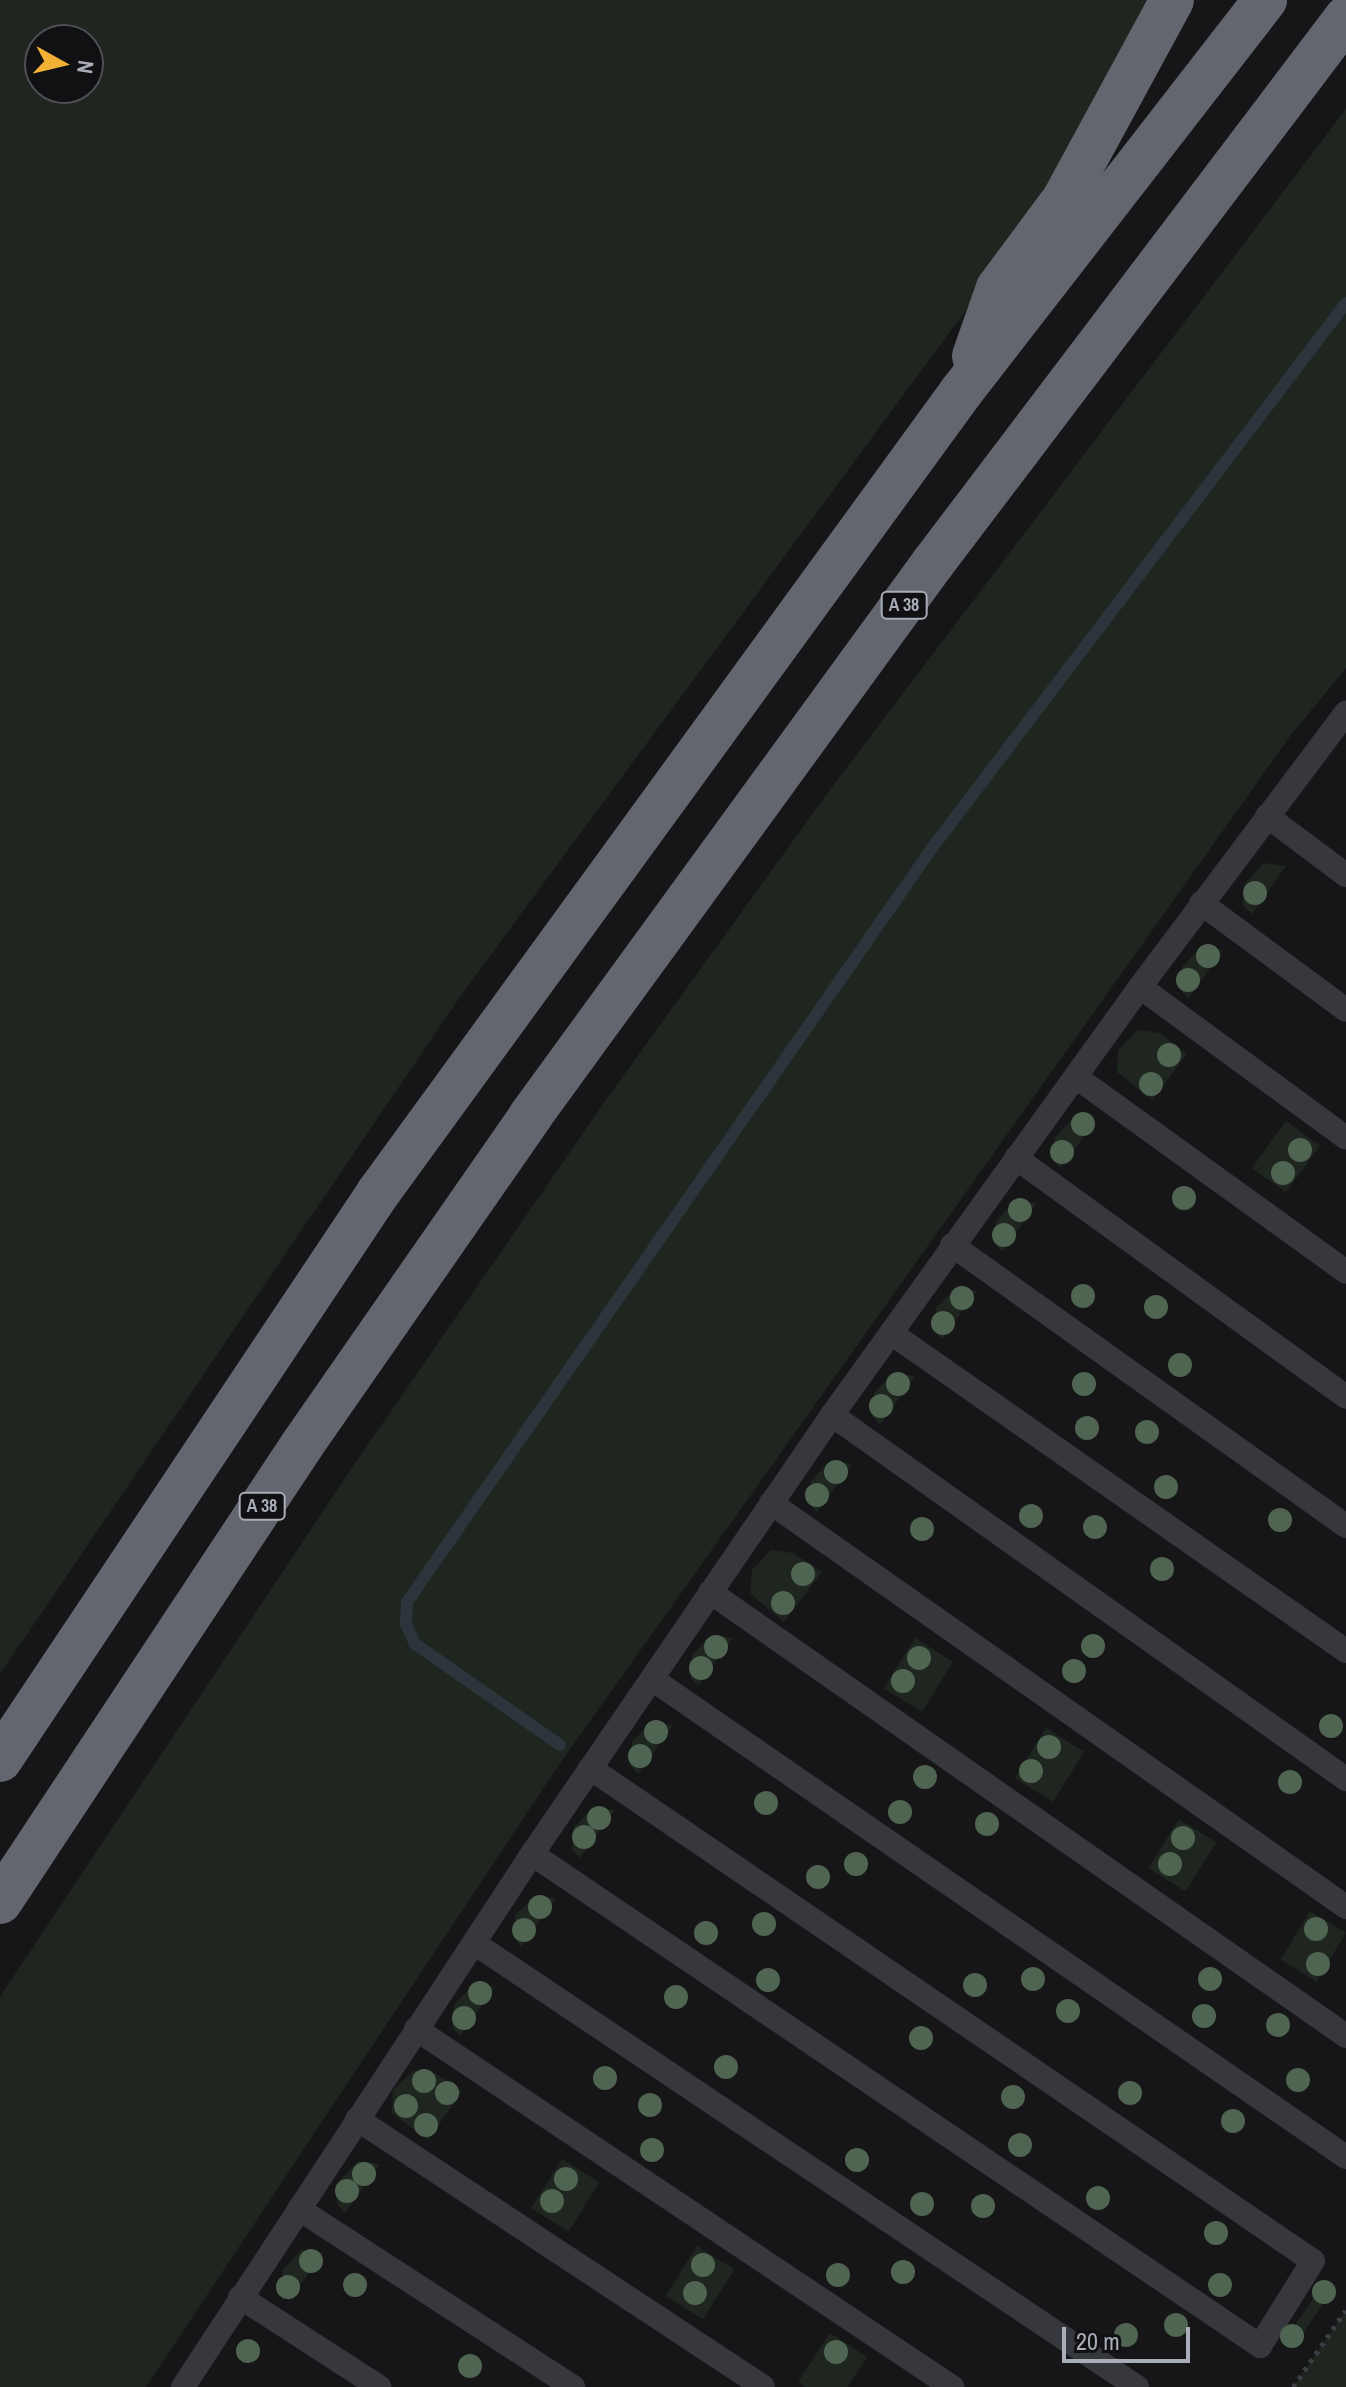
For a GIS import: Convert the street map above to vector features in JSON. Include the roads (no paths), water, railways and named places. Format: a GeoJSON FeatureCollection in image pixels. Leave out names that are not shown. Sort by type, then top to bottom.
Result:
{"type":"FeatureCollection","features":[{"type":"Feature","properties":{"kind":"highway"},"geometry":{"type":"LineString","coordinates":[[961,392],[998,288],[1064,199],[1172,0]]}},
{"type":"Feature","properties":{"kind":"highway"},"geometry":{"type":"LineString","coordinates":[[0,1760],[378,1193],[961,392],[1265,0]]}},
{"type":"Feature","properties":{"kind":"highway","name":"A 38"},"geometry":{"type":"LineString","coordinates":[[0,1902],[302,1445],[531,1115],[933,563],[1346,18]]}},
{"type":"Feature","properties":{"kind":"highway"},"geometry":{"type":"LineString","coordinates":[[1284,100],[1346,61]]}},
{"type":"Feature","properties":{"kind":"lane"},"geometry":{"type":"LineString","coordinates":[[186,2386],[240,2297],[532,1854],[832,1415],[1201,903],[1346,713]]}},
{"type":"Feature","properties":{"kind":"lane"},"geometry":{"type":"LineString","coordinates":[[1267,816],[1346,875]]}},
{"type":"Feature","properties":{"kind":"lane"},"geometry":{"type":"LineString","coordinates":[[1201,903],[1346,1010]]}},
{"type":"Feature","properties":{"kind":"lane"},"geometry":{"type":"LineString","coordinates":[[1140,987],[1346,1138]]}},
{"type":"Feature","properties":{"kind":"lane"},"geometry":{"type":"LineString","coordinates":[[1076,1077],[1346,1272]]}},
{"type":"Feature","properties":{"kind":"lane"},"geometry":{"type":"LineString","coordinates":[[1016,1158],[1346,1397]]}},
{"type":"Feature","properties":{"kind":"lane"},"geometry":{"type":"LineString","coordinates":[[952,1245],[1346,1526]]}},
{"type":"Feature","properties":{"kind":"lane"},"geometry":{"type":"LineString","coordinates":[[891,1333],[1346,1651]]}},
{"type":"Feature","properties":{"kind":"lane"},"geometry":{"type":"LineString","coordinates":[[832,1415],[1346,1779]]}},
{"type":"Feature","properties":{"kind":"lane"},"geometry":{"type":"LineString","coordinates":[[771,1503],[1346,1907]]}},
{"type":"Feature","properties":{"kind":"lane"},"geometry":{"type":"LineString","coordinates":[[710,1592],[1346,2036]]}},
{"type":"Feature","properties":{"kind":"lane"},"geometry":{"type":"LineString","coordinates":[[652,1679],[1346,2157]]}},
{"type":"Feature","properties":{"kind":"lane"},"geometry":{"type":"LineString","coordinates":[[532,1854],[1260,2346],[1313,2261],[590,1768]]}},
{"type":"Feature","properties":{"kind":"lane"},"geometry":{"type":"LineString","coordinates":[[474,1943],[1137,2387]]}},
{"type":"Feature","properties":{"kind":"lane"},"geometry":{"type":"LineString","coordinates":[[416,2029],[952,2387]]}},
{"type":"Feature","properties":{"kind":"lane"},"geometry":{"type":"LineString","coordinates":[[357,2119],[763,2387]]}},
{"type":"Feature","properties":{"kind":"lane"},"geometry":{"type":"LineString","coordinates":[[299,2209],[573,2387]]}},
{"type":"Feature","properties":{"kind":"lane"},"geometry":{"type":"LineString","coordinates":[[240,2297],[379,2387]]}},
{"type":"Feature","properties":{"kind":"waterway"},"geometry":{"type":"LineString","coordinates":[[560,1745],[415,1644],[406,1624],[407,1602],[932,848],[1346,303]]}}]}
